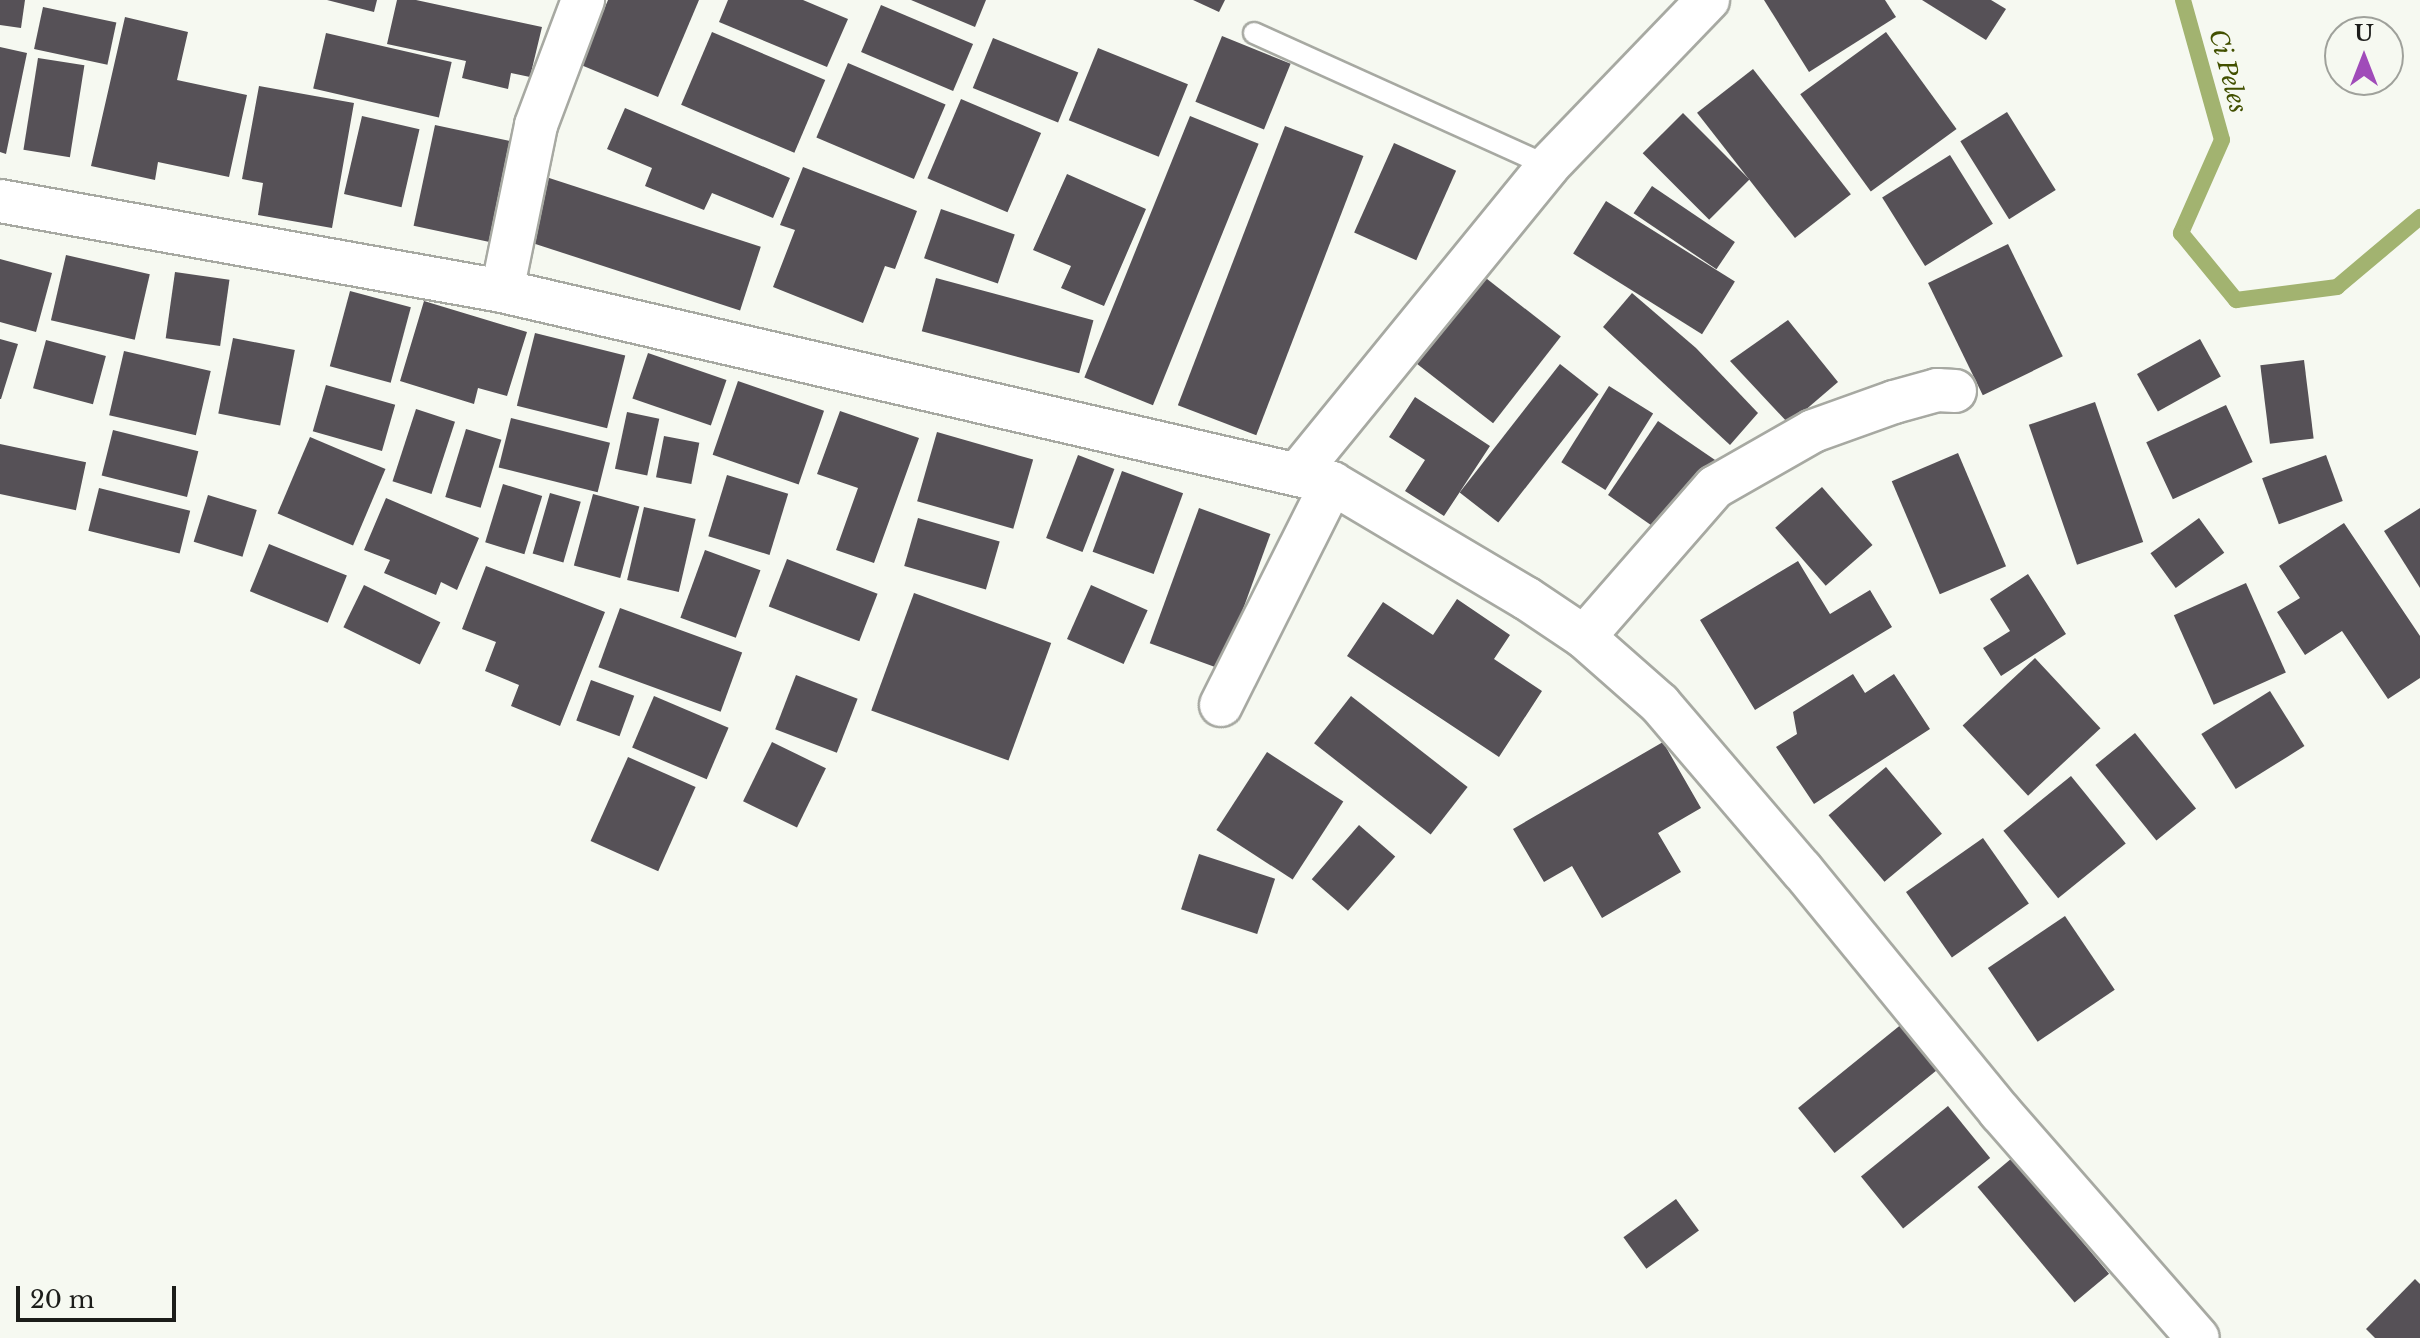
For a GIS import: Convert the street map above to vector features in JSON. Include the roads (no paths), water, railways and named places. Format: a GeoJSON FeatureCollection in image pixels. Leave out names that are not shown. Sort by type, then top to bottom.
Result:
{"type":"FeatureCollection","features":[{"type":"Feature","properties":{"kind":"street"},"geometry":{"type":"LineString","coordinates":[[502,291],[536,125],[583,0]]}},
{"type":"Feature","properties":{"kind":"street"},"geometry":{"type":"LineString","coordinates":[[1221,705],[1315,478],[1548,166],[1708,0]]}},
{"type":"Feature","properties":{"kind":"street"},"geometry":{"type":"LineString","coordinates":[[0,201],[502,291],[1315,478],[1492,576],[1584,637],[1660,704],[1802,870],[2000,1112],[2198,1338]]}},
{"type":"Feature","properties":{"kind":"street"},"geometry":{"type":"LineString","coordinates":[[1584,637],[1715,487],[1813,431],[1894,402],[1937,390],[1955,391]]}},
{"type":"Feature","properties":{"kind":"lane"},"geometry":{"type":"LineString","coordinates":[[1254,33],[1548,166]]}},
{"type":"Feature","properties":{"kind":"waterway","name":"Ci Peles"},"geometry":{"type":"LineString","coordinates":[[2183,0],[2222,140],[2181,233],[2236,300],[2337,287],[2420,217]]}}]}
